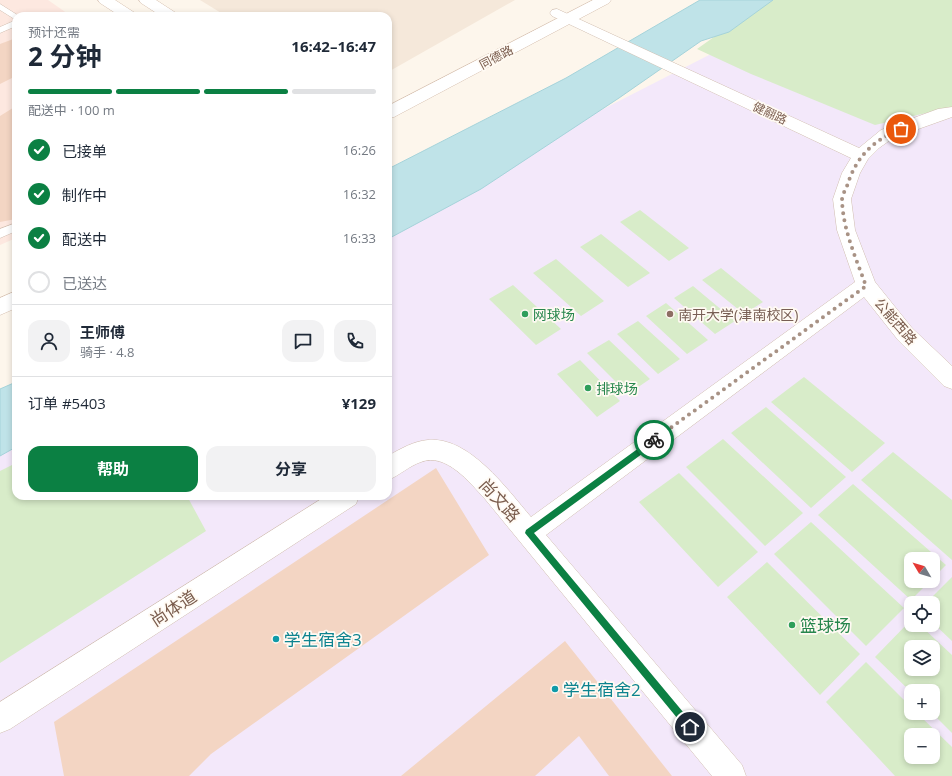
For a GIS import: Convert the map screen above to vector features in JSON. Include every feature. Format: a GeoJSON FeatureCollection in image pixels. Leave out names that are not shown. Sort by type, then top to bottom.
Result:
{"type":"FeatureCollection","features":[{"type":"Feature","properties":{"kind":"street"},"geometry":{"type":"LineString","coordinates":[[106,0],[124,12]]}},
{"type":"Feature","properties":{"kind":"street"},"geometry":{"type":"LineString","coordinates":[[146,0],[165,12]]}},
{"type":"Feature","properties":{"kind":"street","name":"同德路"},"geometry":{"type":"LineString","coordinates":[[392,98],[577,11],[604,0]]}},
{"type":"Feature","properties":{"kind":"street","name":"同德路"},"geometry":{"type":"LineString","coordinates":[[392,111],[577,11]]}},
{"type":"Feature","properties":{"kind":"street","name":"健翮路"},"geometry":{"type":"LineString","coordinates":[[577,11],[614,39],[678,70],[864,146]]}},
{"type":"Feature","properties":{"kind":"street"},"geometry":{"type":"LineString","coordinates":[[628,31],[643,38]]}},
{"type":"Feature","properties":{"kind":"street","name":"健翮路"},"geometry":{"type":"LineString","coordinates":[[693,61],[794,108]]}},
{"type":"Feature","properties":{"kind":"street"},"geometry":{"type":"LineString","coordinates":[[864,146],[887,134],[944,113],[952,112]]}},
{"type":"Feature","properties":{"kind":"street","name":"公能西路"},"geometry":{"type":"LineString","coordinates":[[864,146],[851,173],[842,199],[846,230],[866,286],[905,334],[952,380]]}},
{"type":"Feature","properties":{"kind":"street"},"geometry":{"type":"LineString","coordinates":[[0,292],[12,286]]}},
{"type":"Feature","properties":{"kind":"street"},"geometry":{"type":"LineString","coordinates":[[529,533],[866,286]]}},
{"type":"Feature","properties":{"kind":"street"},"geometry":{"type":"LineString","coordinates":[[0,307],[12,301]]}},
{"type":"Feature","properties":{"kind":"street","name":"尚文路"},"geometry":{"type":"LineString","coordinates":[[392,467],[405,459],[427,450],[447,453],[467,464],[489,486],[529,533],[731,776]]}},
{"type":"Feature","properties":{"kind":"street","name":"尚体道"},"geometry":{"type":"LineString","coordinates":[[0,719],[341,500]]}},
{"type":"Feature","properties":{"kind":"lane"},"geometry":{"type":"LineString","coordinates":[[0,6],[12,15]]}},
{"type":"Feature","properties":{"kind":"lane"},"geometry":{"type":"LineString","coordinates":[[0,30],[12,25]]}},
{"type":"Feature","properties":{"kind":"lane"},"geometry":{"type":"LineString","coordinates":[[0,234],[12,229]]}},
{"type":"Feature","properties":{"kind":"shaded area"},"geometry":{"type":"Polygon","coordinates":[[[0,0],[48,0],[65,12],[12,12],[12,240],[0,245],[0,0]]]}},
{"type":"Feature","properties":{"kind":"shaded area"},"geometry":{"type":"Polygon","coordinates":[[[200,0],[515,0],[392,70],[392,12],[220,12],[200,0]]]}},
{"type":"Feature","properties":{"kind":"shaded area","name":"南开大学(津南校区)"},"geometry":{"type":"Polygon","coordinates":[[[952,0],[952,776],[0,776],[0,417],[12,411],[12,500],[392,500],[392,217],[711,54],[952,0]]]}},
{"type":"Feature","properties":{"kind":"green space"},"geometry":{"type":"Polygon","coordinates":[[[766,0],[952,0],[952,107],[875,125],[751,74],[697,49],[766,0]]]}},
{"type":"Feature","properties":{"kind":"green space"},"geometry":{"type":"Polygon","coordinates":[[[640,210],[689,248],[669,261],[620,222],[640,210]]]}},
{"type":"Feature","properties":{"kind":"green space"},"geometry":{"type":"Polygon","coordinates":[[[601,234],[650,273],[628,287],[580,247],[601,234]]]}},
{"type":"Feature","properties":{"kind":"green space","name":"网球场"},"geometry":{"type":"Polygon","coordinates":[[[556,259],[604,301],[581,316],[533,273],[556,259]]]}},
{"type":"Feature","properties":{"kind":"green space"},"geometry":{"type":"Polygon","coordinates":[[[721,268],[763,302],[744,314],[702,280],[721,268]]]}},
{"type":"Feature","properties":{"kind":"green space","name":"网球场"},"geometry":{"type":"Polygon","coordinates":[[[513,285],[561,329],[536,345],[489,299],[513,285]]]}},
{"type":"Feature","properties":{"kind":"green space"},"geometry":{"type":"Polygon","coordinates":[[[693,286],[735,321],[715,334],[674,298],[693,286]]]}},
{"type":"Feature","properties":{"kind":"green space"},"geometry":{"type":"Polygon","coordinates":[[[666,303],[708,340],[687,354],[646,316],[666,303]]]}},
{"type":"Feature","properties":{"kind":"green space","name":"排球场"},"geometry":{"type":"Polygon","coordinates":[[[638,321],[680,359],[658,374],[617,334],[638,321]]]}},
{"type":"Feature","properties":{"kind":"green space","name":"排球场"},"geometry":{"type":"Polygon","coordinates":[[[609,340],[650,379],[628,394],[587,353],[609,340]]]}},
{"type":"Feature","properties":{"kind":"green space","name":"排球场"},"geometry":{"type":"Polygon","coordinates":[[[580,360],[620,401],[597,417],[557,374],[580,360]]]}},
{"type":"Feature","properties":{"kind":"green space"},"geometry":{"type":"Polygon","coordinates":[[[804,377],[885,443],[852,472],[771,402],[804,377]]]}},
{"type":"Feature","properties":{"kind":"green space"},"geometry":{"type":"Polygon","coordinates":[[[766,407],[846,477],[811,508],[731,433],[766,407]]]}},
{"type":"Feature","properties":{"kind":"green space"},"geometry":{"type":"Polygon","coordinates":[[[723,439],[803,513],[765,546],[686,467],[723,439]]]}},
{"type":"Feature","properties":{"kind":"green space"},"geometry":{"type":"Polygon","coordinates":[[[893,452],[952,500],[952,560],[861,480],[893,452]]]}},
{"type":"Feature","properties":{"kind":"green space"},"geometry":{"type":"Polygon","coordinates":[[[12,465],[12,500],[189,500],[206,531],[0,663],[0,471],[12,465]]]}},
{"type":"Feature","properties":{"kind":"green space"},"geometry":{"type":"Polygon","coordinates":[[[679,473],[758,552],[718,587],[639,502],[679,473]]]}},
{"type":"Feature","properties":{"kind":"green space"},"geometry":{"type":"Polygon","coordinates":[[[853,484],[931,552],[904,552],[904,588],[923,588],[915,596],[907,596],[818,515],[853,484]]]}},
{"type":"Feature","properties":{"kind":"green space","name":"篮球场"},"geometry":{"type":"Polygon","coordinates":[[[811,522],[904,608],[866,646],[774,554],[811,522]]]}},
{"type":"Feature","properties":{"kind":"green space"},"geometry":{"type":"Polygon","coordinates":[[[940,560],[946,565],[940,571],[940,560]]]}},
{"type":"Feature","properties":{"kind":"green space","name":"篮球场"},"geometry":{"type":"Polygon","coordinates":[[[767,562],[860,654],[820,695],[727,597],[767,562]]]}},
{"type":"Feature","properties":{"kind":"green space"},"geometry":{"type":"Polygon","coordinates":[[[952,577],[952,641],[940,630],[940,596],[933,596],[952,577]]]}},
{"type":"Feature","properties":{"kind":"green space","name":"篮球场"},"geometry":{"type":"Polygon","coordinates":[[[904,627],[904,632],[927,632],[936,640],[904,640],[904,676],[940,676],[940,644],[952,655],[952,733],[939,720],[940,684],[904,685],[875,657],[904,627]]]}},
{"type":"Feature","properties":{"kind":"green space","name":"篮球场"},"geometry":{"type":"Polygon","coordinates":[[[866,662],[904,700],[904,720],[924,720],[932,728],[904,728],[904,764],[940,764],[940,735],[952,747],[952,776],[895,776],[826,702],[866,662]]]}},
{"type":"Feature","properties":{"kind":"water"},"geometry":{"type":"Polygon","coordinates":[[[700,0],[773,0],[729,32],[701,41],[619,98],[481,189],[392,237],[392,167],[566,78],[700,0]]]}},
{"type":"Feature","properties":{"kind":"water"},"geometry":{"type":"Polygon","coordinates":[[[12,384],[12,449],[0,456],[0,389],[12,384]]]}},
{"type":"Feature","properties":{"kind":"building"},"geometry":{"type":"Polygon","coordinates":[[[12,40],[12,78],[0,84],[0,44],[12,40]]]}},
{"type":"Feature","properties":{"kind":"building"},"geometry":{"type":"Polygon","coordinates":[[[12,108],[12,220],[0,222],[0,116],[12,108]]]}},
{"type":"Feature","properties":{"kind":"building","name":"学生宿舍3"},"geometry":{"type":"Polygon","coordinates":[[[436,468],[489,555],[211,754],[189,776],[64,776],[54,722],[388,500],[392,500],[392,497],[436,468]]]}},
{"type":"Feature","properties":{"kind":"building","name":"学生宿舍2"},"geometry":{"type":"Polygon","coordinates":[[[565,641],[672,776],[609,776],[579,736],[535,776],[401,776],[565,641]]]}},
{"type":"Feature","properties":{"kind":"way so far"},"geometry":{"type":"LineString","coordinates":[[654,440],[866,286],[846,230],[842,199],[851,173],[861,156],[873,144],[887,134],[901,129]]}},
{"type":"Feature","properties":{"kind":"place","name":"网球场"},"geometry":{"type":"Point","coordinates":[525,314]}},
{"type":"Feature","properties":{"kind":"place","name":"南开大学(津南校区)"},"geometry":{"type":"Point","coordinates":[670,314]}},
{"type":"Feature","properties":{"kind":"place","name":"排球场"},"geometry":{"type":"Point","coordinates":[588,388]}},
{"type":"Feature","properties":{"kind":"place","name":"篮球场"},"geometry":{"type":"Point","coordinates":[792,625]}},
{"type":"Feature","properties":{"kind":"place","name":"学生宿舍3"},"geometry":{"type":"Point","coordinates":[276,639]}},
{"type":"Feature","properties":{"kind":"place","name":"学生宿舍2"},"geometry":{"type":"Point","coordinates":[555,689]}},
{"type":"Feature","properties":{"kind":"route"},"geometry":{"type":"LineString","coordinates":[[654,440],[529,533],[690,727]]}}]}
